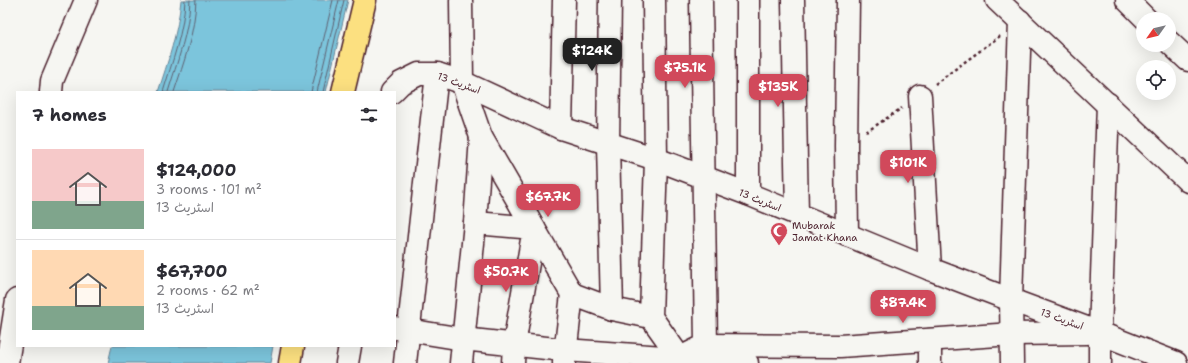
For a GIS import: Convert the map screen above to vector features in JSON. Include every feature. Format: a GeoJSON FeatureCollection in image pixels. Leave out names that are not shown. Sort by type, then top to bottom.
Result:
{"type":"FeatureCollection","features":[{"type":"Feature","properties":{"kind":"main road"},"geometry":{"type":"LineString","coordinates":[[343,91],[365,0]]}},
{"type":"Feature","properties":{"kind":"main road"},"geometry":{"type":"LineString","coordinates":[[290,363],[292,347]]}},
{"type":"Feature","properties":{"kind":"street"},"geometry":{"type":"LineString","coordinates":[[50,91],[52,81],[86,0]]}},
{"type":"Feature","properties":{"kind":"street"},"geometry":{"type":"LineString","coordinates":[[461,0],[462,82],[481,137],[572,294],[564,357]]}},
{"type":"Feature","properties":{"kind":"street"},"geometry":{"type":"LineString","coordinates":[[561,128],[564,0]]}},
{"type":"Feature","properties":{"kind":"street"},"geometry":{"type":"LineString","coordinates":[[610,0],[608,144],[612,309]]}},
{"type":"Feature","properties":{"kind":"street"},"geometry":{"type":"LineString","coordinates":[[654,0],[656,159],[651,317],[680,361]]}},
{"type":"Feature","properties":{"kind":"street"},"geometry":{"type":"LineString","coordinates":[[701,0],[706,345]]}},
{"type":"Feature","properties":{"kind":"street"},"geometry":{"type":"LineString","coordinates":[[748,0],[748,194]]}},
{"type":"Feature","properties":{"kind":"street"},"geometry":{"type":"LineString","coordinates":[[794,0],[797,215]]}},
{"type":"Feature","properties":{"kind":"street"},"geometry":{"type":"LineString","coordinates":[[847,235],[846,146],[848,0]]}},
{"type":"Feature","properties":{"kind":"street"},"geometry":{"type":"LineString","coordinates":[[997,0],[1188,181]]}},
{"type":"Feature","properties":{"kind":"street"},"geometry":{"type":"LineString","coordinates":[[1126,0],[1139,12]]}},
{"type":"Feature","properties":{"kind":"street"},"geometry":{"type":"LineString","coordinates":[[1012,363],[1011,300],[1020,21]]}},
{"type":"Feature","properties":{"kind":"street"},"geometry":{"type":"LineString","coordinates":[[1176,49],[1188,60]]}},
{"type":"Feature","properties":{"kind":"street","name":"اسٹریٹ 13"},"geometry":{"type":"LineString","coordinates":[[393,91],[401,83],[418,74],[438,74],[462,82],[561,128],[656,159],[748,194],[930,269],[1176,363]]}},
{"type":"Feature","properties":{"kind":"street"},"geometry":{"type":"LineString","coordinates":[[405,363],[402,330],[438,74]]}},
{"type":"Feature","properties":{"kind":"street"},"geometry":{"type":"LineString","coordinates":[[920,96],[930,269]]}},
{"type":"Feature","properties":{"kind":"street"},"geometry":{"type":"LineString","coordinates":[[1100,363],[1108,104]]}},
{"type":"Feature","properties":{"kind":"street"},"geometry":{"type":"LineString","coordinates":[[461,363],[475,223],[481,137]]}},
{"type":"Feature","properties":{"kind":"street"},"geometry":{"type":"LineString","coordinates":[[475,223],[534,228]]}},
{"type":"Feature","properties":{"kind":"street"},"geometry":{"type":"LineString","coordinates":[[513,354],[534,228]]}},
{"type":"Feature","properties":{"kind":"street"},"geometry":{"type":"LineString","coordinates":[[572,294],[612,309],[651,317]]}},
{"type":"Feature","properties":{"kind":"street"},"geometry":{"type":"LineString","coordinates":[[7,363],[16,306]]}},
{"type":"Feature","properties":{"kind":"street"},"geometry":{"type":"LineString","coordinates":[[402,330],[463,339],[513,354],[748,363]]}},
{"type":"Feature","properties":{"kind":"street"},"geometry":{"type":"LineString","coordinates":[[680,361],[706,345],[840,354],[930,340],[1012,334],[1100,333]]}},
{"type":"Feature","properties":{"kind":"street"},"geometry":{"type":"LineString","coordinates":[[930,340],[930,363]]}},
{"type":"Feature","properties":{"kind":"street"},"geometry":{"type":"LineString","coordinates":[[347,363],[350,347]]}},
{"type":"Feature","properties":{"kind":"water"},"geometry":{"type":"Polygon","coordinates":[[[181,0],[348,0],[326,91],[158,91],[169,58],[180,12],[181,0]]]}},
{"type":"Feature","properties":{"kind":"water"},"geometry":{"type":"Polygon","coordinates":[[[112,347],[273,347],[270,363],[108,363],[112,347]]]}},
{"type":"Feature","properties":{"kind":"place","name":"Mubarak Jamat Khana"},"geometry":{"type":"Point","coordinates":[779,246]}}]}
